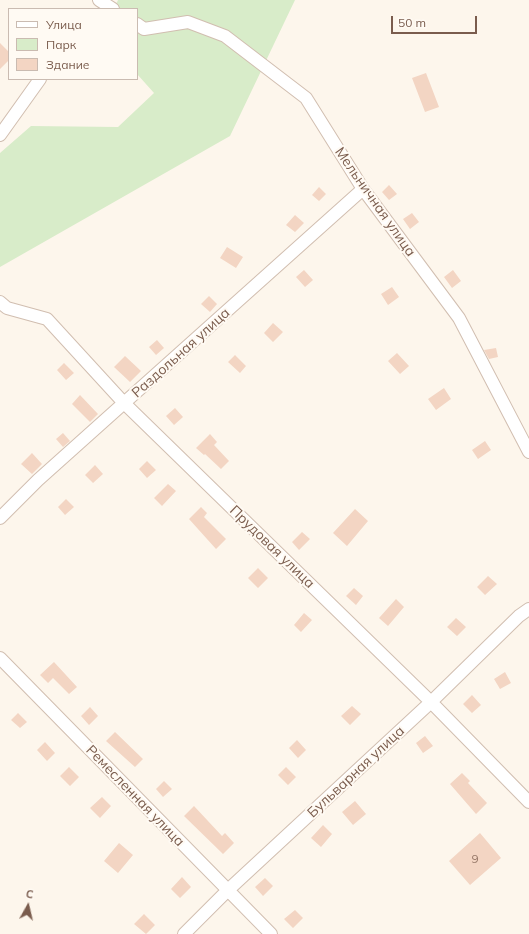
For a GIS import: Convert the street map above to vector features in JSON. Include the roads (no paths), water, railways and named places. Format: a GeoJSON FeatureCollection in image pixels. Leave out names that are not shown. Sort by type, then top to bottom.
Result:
{"type":"FeatureCollection","features":[{"type":"Feature","properties":{"kind":"street","name":"Мельничная улица"},"geometry":{"type":"LineString","coordinates":[[138,25],[144,29],[188,22],[225,36],[306,98],[363,189],[458,318],[529,452]]}},
{"type":"Feature","properties":{"kind":"street"},"geometry":{"type":"LineString","coordinates":[[0,135],[39,80]]}},
{"type":"Feature","properties":{"kind":"street","name":"Раздольная улица"},"geometry":{"type":"LineString","coordinates":[[0,518],[38,480],[363,189]]}},
{"type":"Feature","properties":{"kind":"street","name":"Прудовая улица"},"geometry":{"type":"LineString","coordinates":[[4,305],[47,319],[124,403],[431,702],[529,802]]}},
{"type":"Feature","properties":{"kind":"street","name":"Бульварная улица"},"geometry":{"type":"LineString","coordinates":[[184,934],[228,890],[431,702],[519,616],[529,609]]}},
{"type":"Feature","properties":{"kind":"street","name":"Ремесленная улица"},"geometry":{"type":"LineString","coordinates":[[0,658],[270,934]]}}]}
